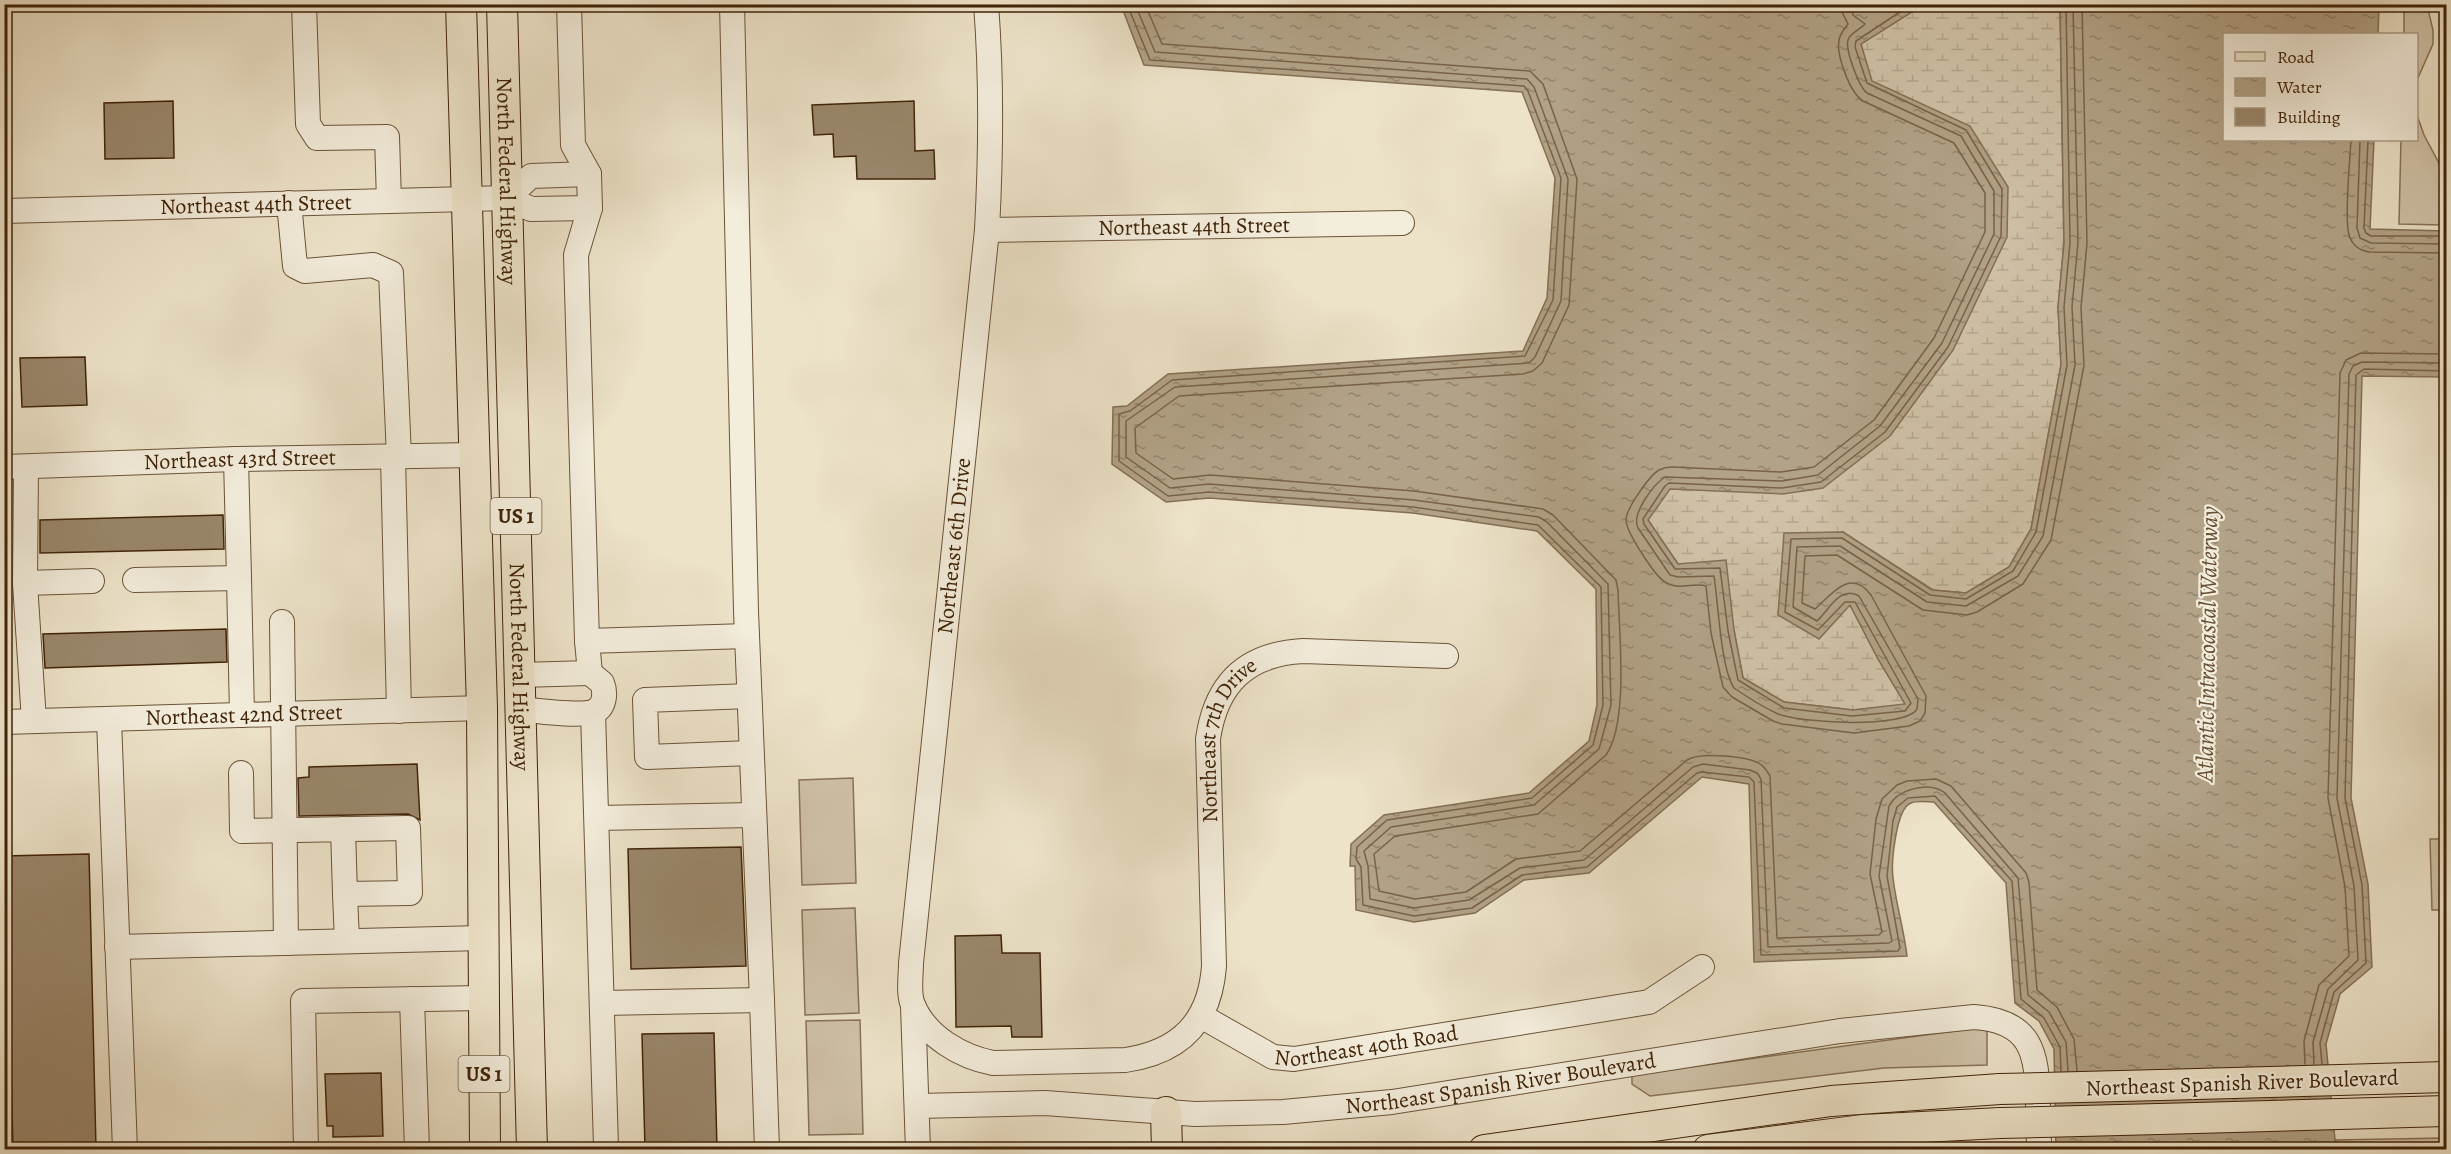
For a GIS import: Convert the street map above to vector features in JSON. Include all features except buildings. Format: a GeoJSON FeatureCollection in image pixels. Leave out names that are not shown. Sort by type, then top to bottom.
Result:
{"type":"FeatureCollection","features":[{"type":"Feature","properties":{"kind":"main road","name":"North Federal Highway"},"geometry":{"type":"LineString","coordinates":[[461,4],[482,708],[485,1149]]}},
{"type":"Feature","properties":{"kind":"main road","name":"North Federal Highway"},"geometry":{"type":"LineString","coordinates":[[502,4],[532,1149]]}},
{"type":"Feature","properties":{"kind":"main road"},"geometry":{"type":"LineString","coordinates":[[479,637],[494,683],[503,696],[521,709]]}},
{"type":"Feature","properties":{"kind":"main road"},"geometry":{"type":"LineString","coordinates":[[482,708],[498,722],[510,744],[523,781]]}},
{"type":"Feature","properties":{"kind":"main road","name":"Northeast Spanish River Boulevard"},"geometry":{"type":"LineString","coordinates":[[1484,1149],[1831,1101],[2000,1089],[2446,1077]]}},
{"type":"Feature","properties":{"kind":"main road","name":"Northeast Spanish River Boulevard"},"geometry":{"type":"LineString","coordinates":[[1719,1149],[1863,1130],[2000,1123],[2446,1111]]}},
{"type":"Feature","properties":{"kind":"main road"},"geometry":{"type":"LineString","coordinates":[[1166,1112],[1167,1149]]}},
{"type":"Feature","properties":{"kind":"street"},"geometry":{"type":"LineString","coordinates":[[304,4],[308,124],[317,138],[387,137],[389,201]]}},
{"type":"Feature","properties":{"kind":"street"},"geometry":{"type":"LineString","coordinates":[[568,4],[573,145],[589,174],[590,208],[576,255],[587,641],[590,673]]}},
{"type":"Feature","properties":{"kind":"street"},"geometry":{"type":"LineString","coordinates":[[732,4],[747,636],[767,1149]]}},
{"type":"Feature","properties":{"kind":"street","name":"Northeast 6th Drive"},"geometry":{"type":"LineString","coordinates":[[918,1149],[911,963],[987,230],[991,142],[990,63],[986,4]]}},
{"type":"Feature","properties":{"kind":"street"},"geometry":{"type":"LineString","coordinates":[[589,174],[531,176],[507,198],[531,209],[590,208]]}},
{"type":"Feature","properties":{"kind":"street","name":"Northeast 44th Street"},"geometry":{"type":"LineString","coordinates":[[4,211],[507,198]]}},
{"type":"Feature","properties":{"kind":"street"},"geometry":{"type":"LineString","coordinates":[[289,203],[295,266],[305,271],[373,265],[391,273],[399,711]]}},
{"type":"Feature","properties":{"kind":"street","name":"Northeast 44th Street"},"geometry":{"type":"LineString","coordinates":[[987,230],[1402,223]]}},
{"type":"Feature","properties":{"kind":"street","name":"Northeast 43rd Street"},"geometry":{"type":"LineString","coordinates":[[15,467],[236,459],[474,455]]}},
{"type":"Feature","properties":{"kind":"street"},"geometry":{"type":"LineString","coordinates":[[236,459],[242,715]]}},
{"type":"Feature","properties":{"kind":"street"},"geometry":{"type":"LineString","coordinates":[[15,467],[34,721]]}},
{"type":"Feature","properties":{"kind":"street"},"geometry":{"type":"LineString","coordinates":[[135,580],[238,578]]}},
{"type":"Feature","properties":{"kind":"street"},"geometry":{"type":"LineString","coordinates":[[25,583],[92,581]]}},
{"type":"Feature","properties":{"kind":"street"},"geometry":{"type":"LineString","coordinates":[[282,622],[286,943]]}},
{"type":"Feature","properties":{"kind":"street"},"geometry":{"type":"LineString","coordinates":[[587,641],[747,636]]}},
{"type":"Feature","properties":{"kind":"street","name":"Northeast 7th Drive"},"geometry":{"type":"LineString","coordinates":[[1201,1016],[1213,986],[1214,966],[1208,739],[1211,719],[1218,700],[1230,682],[1245,668],[1263,658],[1282,652],[1446,656]]}},
{"type":"Feature","properties":{"kind":"street"},"geometry":{"type":"LineString","coordinates":[[520,675],[590,673],[598,678],[605,690],[603,703],[593,712],[521,709]]}},
{"type":"Feature","properties":{"kind":"street"},"geometry":{"type":"LineString","coordinates":[[749,696],[645,700],[646,757],[751,753]]}},
{"type":"Feature","properties":{"kind":"street","name":"Northeast 42nd Street"},"geometry":{"type":"LineString","coordinates":[[4,722],[482,708]]}},
{"type":"Feature","properties":{"kind":"street"},"geometry":{"type":"LineString","coordinates":[[593,712],[606,1148]]}},
{"type":"Feature","properties":{"kind":"street"},"geometry":{"type":"LineString","coordinates":[[109,719],[125,1149]]}},
{"type":"Feature","properties":{"kind":"street"},"geometry":{"type":"LineString","coordinates":[[241,773],[242,831],[408,828],[410,893],[345,894]]}},
{"type":"Feature","properties":{"kind":"street"},"geometry":{"type":"LineString","coordinates":[[597,818],[753,815]]}},
{"type":"Feature","properties":{"kind":"street"},"geometry":{"type":"LineString","coordinates":[[343,829],[346,941]]}},
{"type":"Feature","properties":{"kind":"street"},"geometry":{"type":"LineString","coordinates":[[117,947],[482,938]]}},
{"type":"Feature","properties":{"kind":"street","name":"Northeast 40th Road"},"geometry":{"type":"LineString","coordinates":[[1201,1016],[1273,1058],[1294,1059],[1649,1002],[1702,967]]}},
{"type":"Feature","properties":{"kind":"street"},"geometry":{"type":"LineString","coordinates":[[306,1149],[303,1001],[483,998]]}},
{"type":"Feature","properties":{"kind":"street"},"geometry":{"type":"LineString","coordinates":[[412,999],[417,1149]]}},
{"type":"Feature","properties":{"kind":"street"},"geometry":{"type":"LineString","coordinates":[[602,1003],[762,1000]]}},
{"type":"Feature","properties":{"kind":"street"},"geometry":{"type":"LineString","coordinates":[[912,1004],[930,1030],[949,1046],[973,1059],[993,1063],[1125,1060],[1146,1057],[1165,1050],[1182,1038],[1201,1016]]}},
{"type":"Feature","properties":{"kind":"street","name":"Northeast Spanish River Boulevard"},"geometry":{"type":"LineString","coordinates":[[917,1106],[1046,1103],[1166,1112],[1248,1114],[1352,1107],[1840,1031],[1974,1017],[1993,1019],[2012,1027],[2032,1049],[2038,1073],[2039,1149]]}},
{"type":"Feature","properties":{"kind":"green space"},"geometry":{"type":"Polygon","coordinates":[[[1598,5],[2060,5],[2064,243],[2058,307],[2061,365],[2031,529],[2009,567],[1966,593],[1933,590],[1843,532],[1850,605],[1878,659],[1906,705],[1853,710],[1784,702],[1743,678],[1734,630],[1678,564],[1648,520],[1598,5]]]}},
{"type":"Feature","properties":{"kind":"green space"},"geometry":{"type":"Polygon","coordinates":[[[2404,5],[2427,5],[2433,30],[2433,44],[2418,78],[2418,33],[2404,33],[2404,5]]]}},
{"type":"Feature","properties":{"kind":"green space"},"geometry":{"type":"Polygon","coordinates":[[[2418,118],[2424,135],[2440,165],[2443,225],[2399,224],[2401,141],[2418,141],[2418,118]]]}},
{"type":"Feature","properties":{"kind":"green space"},"geometry":{"type":"Polygon","coordinates":[[[853,778],[856,883],[802,885],[799,780],[853,778]]]}},
{"type":"Feature","properties":{"kind":"green space"},"geometry":{"type":"Polygon","coordinates":[[[2430,839],[2446,839],[2446,910],[2432,910],[2430,839]]]}},
{"type":"Feature","properties":{"kind":"green space"},"geometry":{"type":"Polygon","coordinates":[[[855,908],[859,1013],[805,1015],[802,910],[855,908]]]}},
{"type":"Feature","properties":{"kind":"green space"},"geometry":{"type":"Polygon","coordinates":[[[860,1020],[863,1134],[809,1135],[806,1021],[860,1020]]]}},
{"type":"Feature","properties":{"kind":"green space"},"geometry":{"type":"Polygon","coordinates":[[[1977,1028],[1987,1030],[1987,1065],[1884,1068],[1650,1096],[1632,1084],[1632,1075],[1977,1028]]]}},
{"type":"Feature","properties":{"kind":"green space"},"geometry":{"type":"Polygon","coordinates":[[[2446,1138],[2446,1149],[2341,1149],[2335,1140],[2446,1138]]]}},
{"type":"Feature","properties":{"kind":"green space"},"geometry":{"type":"Polygon","coordinates":[[[1999,1144],[1998,1149],[1881,1149],[1911,1146],[1999,1144]]]}},
{"type":"Feature","properties":{"kind":"water","name":"Atlantic Intracoastal Waterway"},"geometry":{"type":"Polygon","coordinates":[[[1858,4],[1875,12],[1888,5],[1923,5],[1861,44],[1872,81],[1970,126],[2008,187],[2007,237],[1953,350],[1890,436],[1823,488],[1783,494],[1670,489],[1648,520],[1678,564],[1726,560],[1734,630],[1743,678],[1784,702],[1853,710],[1905,704],[1850,605],[1819,639],[1778,615],[1784,533],[1843,532],[1932,590],[1966,593],[2009,567],[2031,529],[2061,365],[2058,307],[2064,243],[2060,5],[2379,5],[2378,33],[2223,33],[2223,141],[2374,141],[2370,229],[2446,231],[2446,377],[2362,376],[2351,798],[2368,884],[2372,967],[2340,994],[2326,1044],[2335,1140],[2341,1149],[2056,1149],[2054,1049],[2039,1021],[2015,1003],[2006,883],[1934,802],[1911,803],[1906,807],[1898,825],[1893,878],[1907,956],[1754,962],[1749,784],[1702,777],[1589,873],[1524,880],[1475,913],[1414,922],[1356,910],[1355,866],[1350,866],[1351,844],[1384,815],[1529,793],[1589,741],[1597,705],[1596,589],[1537,531],[1413,513],[1209,498],[1166,502],[1112,464],[1113,407],[1127,406],[1168,374],[1523,351],[1547,298],[1555,178],[1522,92],[1144,65],[1121,5],[1858,4]]]}}]}
